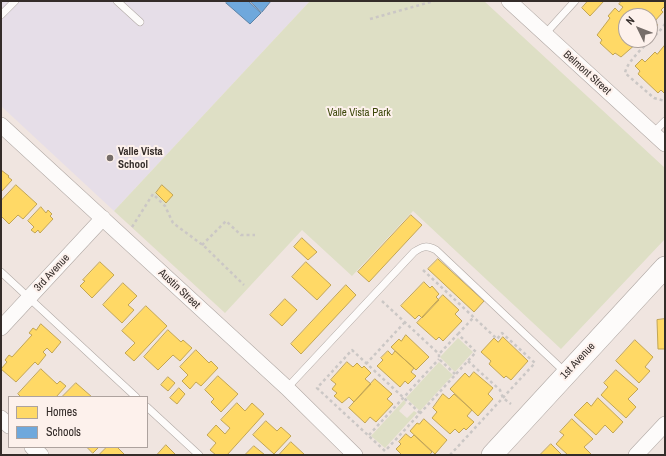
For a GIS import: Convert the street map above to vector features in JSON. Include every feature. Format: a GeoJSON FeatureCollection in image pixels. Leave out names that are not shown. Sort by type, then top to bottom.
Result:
{"type":"FeatureCollection","features":[{"type":"Feature","properties":{"kind":"street","name":"Belmont Street"},"geometry":{"type":"LineString","coordinates":[[509,1],[665,144]]}},
{"type":"Feature","properties":{"kind":"street","name":"Austin Street"},"geometry":{"type":"LineString","coordinates":[[1,125],[287,388],[355,455]]}},
{"type":"Feature","properties":{"kind":"street","name":"3rd Avenue"},"geometry":{"type":"LineString","coordinates":[[1,328],[103,218]]}},
{"type":"Feature","properties":{"kind":"street","name":"1st Avenue"},"geometry":{"type":"LineString","coordinates":[[492,455],[665,267]]}},
{"type":"Feature","properties":{"kind":"street"},"geometry":{"type":"LineString","coordinates":[[636,455],[665,424]]}},
{"type":"Feature","properties":{"kind":"street"},"geometry":{"type":"LineString","coordinates":[[33,448],[41,455]]}},
{"type":"Feature","properties":{"kind":"lane"},"geometry":{"type":"LineString","coordinates":[[1,15],[15,1]]}},
{"type":"Feature","properties":{"kind":"lane"},"geometry":{"type":"LineString","coordinates":[[117,1],[140,22]]}},
{"type":"Feature","properties":{"kind":"lane"},"geometry":{"type":"LineString","coordinates":[[545,34],[575,1]]}},
{"type":"Feature","properties":{"kind":"lane"},"geometry":{"type":"LineString","coordinates":[[653,133],[665,121]]}},
{"type":"Feature","properties":{"kind":"lane"},"geometry":{"type":"LineString","coordinates":[[287,388],[414,252],[423,246],[430,246],[436,250],[567,374]]}},
{"type":"Feature","properties":{"kind":"lane"},"geometry":{"type":"LineString","coordinates":[[1,272],[135,396]]}},
{"type":"Feature","properties":{"kind":"lane"},"geometry":{"type":"LineString","coordinates":[[148,408],[199,455]]}},
{"type":"Feature","properties":{"kind":"path"},"geometry":{"type":"LineString","coordinates":[[370,19],[434,1]]}},
{"type":"Feature","properties":{"kind":"path"},"geometry":{"type":"LineString","coordinates":[[665,24],[655,37],[628,64],[625,73],[654,98],[665,101]]}},
{"type":"Feature","properties":{"kind":"path"},"geometry":{"type":"LineString","coordinates":[[132,227],[153,194],[165,206],[173,223],[202,245],[244,285]]}},
{"type":"Feature","properties":{"kind":"path"},"geometry":{"type":"LineString","coordinates":[[202,245],[226,221],[241,235],[255,235]]}},
{"type":"Feature","properties":{"kind":"path"},"geometry":{"type":"LineString","coordinates":[[423,270],[450,293],[497,339],[502,333],[535,363],[450,455]]}},
{"type":"Feature","properties":{"kind":"path"},"geometry":{"type":"LineString","coordinates":[[375,294],[439,354]]}},
{"type":"Feature","properties":{"kind":"path"},"geometry":{"type":"LineString","coordinates":[[369,435],[439,359],[439,354],[474,317]]}},
{"type":"Feature","properties":{"kind":"path"},"geometry":{"type":"LineString","coordinates":[[366,364],[405,322]]}},
{"type":"Feature","properties":{"kind":"path"},"geometry":{"type":"LineString","coordinates":[[420,413],[352,350],[335,366],[317,388],[386,451],[476,352],[458,334]]}},
{"type":"Feature","properties":{"kind":"path"},"geometry":{"type":"LineString","coordinates":[[439,359],[456,374]]}},
{"type":"Feature","properties":{"kind":"path"},"geometry":{"type":"LineString","coordinates":[[468,361],[500,390],[504,398],[511,404]]}},
{"type":"Feature","properties":{"kind":"shaded area","name":"Valle Vista School"},"geometry":{"type":"Polygon","coordinates":[[[1,1],[310,1],[114,211],[1,106],[1,1]]]}},
{"type":"Feature","properties":{"kind":"green space","name":"Valle Vista Park"},"geometry":{"type":"Polygon","coordinates":[[[310,1],[484,1],[665,168],[665,239],[561,349],[413,211],[352,276],[302,230],[225,313],[114,211],[310,1]]]}},
{"type":"Feature","properties":{"kind":"green space"},"geometry":{"type":"Polygon","coordinates":[[[458,338],[473,352],[455,372],[440,357],[458,338]]]}},
{"type":"Feature","properties":{"kind":"green space"},"geometry":{"type":"Polygon","coordinates":[[[439,362],[453,375],[420,411],[406,398],[439,362]]]}},
{"type":"Feature","properties":{"kind":"green space"},"geometry":{"type":"Polygon","coordinates":[[[404,400],[406,403],[399,411],[407,418],[414,411],[417,413],[385,448],[371,436],[404,400]]]}},
{"type":"Feature","properties":{"kind":"building: Homes"},"geometry":{"type":"Polygon","coordinates":[[[588,1],[604,1],[590,16],[582,8],[588,1]]]}},
{"type":"Feature","properties":{"kind":"building: Homes"},"geometry":{"type":"Polygon","coordinates":[[[622,1],[665,1],[665,6],[661,10],[663,12],[658,18],[658,8],[622,8],[623,7],[619,4],[622,1]]]}},
{"type":"Feature","properties":{"kind":"building: Homes"},"geometry":{"type":"Polygon","coordinates":[[[615,8],[618,11],[618,48],[631,48],[621,57],[615,53],[613,55],[600,43],[602,40],[597,35],[610,18],[608,16],[615,8]]]}},
{"type":"Feature","properties":{"kind":"building: Homes"},"geometry":{"type":"Polygon","coordinates":[[[665,45],[665,94],[661,90],[658,93],[638,74],[640,71],[635,66],[642,59],[645,62],[655,52],[657,54],[665,45]]]}},
{"type":"Feature","properties":{"kind":"building: Homes"},"geometry":{"type":"Polygon","coordinates":[[[1,170],[12,180],[1,192],[1,170]]]}},
{"type":"Feature","properties":{"kind":"building: Homes"},"geometry":{"type":"Polygon","coordinates":[[[16,185],[37,204],[23,219],[18,215],[9,224],[1,216],[1,201],[16,185]]]}},
{"type":"Feature","properties":{"kind":"building: Homes"},"geometry":{"type":"Polygon","coordinates":[[[162,185],[173,195],[166,203],[156,193],[162,185]]]}},
{"type":"Feature","properties":{"kind":"building: Homes"},"geometry":{"type":"Polygon","coordinates":[[[41,207],[46,213],[48,210],[52,214],[50,216],[53,219],[40,233],[38,230],[35,233],[31,230],[34,227],[28,221],[41,207]]]}},
{"type":"Feature","properties":{"kind":"building: Homes"},"geometry":{"type":"Polygon","coordinates":[[[411,215],[422,225],[369,282],[358,272],[411,215]]]}},
{"type":"Feature","properties":{"kind":"building: Homes"},"geometry":{"type":"Polygon","coordinates":[[[302,238],[317,252],[308,260],[294,247],[302,238]]]}},
{"type":"Feature","properties":{"kind":"building: Homes"},"geometry":{"type":"Polygon","coordinates":[[[438,259],[484,301],[474,312],[428,269],[438,259]]]}},
{"type":"Feature","properties":{"kind":"building: Homes"},"geometry":{"type":"Polygon","coordinates":[[[100,262],[114,275],[92,298],[80,286],[85,281],[83,280],[100,262]]]}},
{"type":"Feature","properties":{"kind":"building: Homes"},"geometry":{"type":"Polygon","coordinates":[[[306,262],[331,285],[317,300],[292,277],[306,262]]]}},
{"type":"Feature","properties":{"kind":"building: Homes"},"geometry":{"type":"Polygon","coordinates":[[[424,282],[430,288],[432,286],[439,294],[436,297],[439,300],[422,318],[419,315],[415,319],[401,306],[424,282]]]}},
{"type":"Feature","properties":{"kind":"building: Homes"},"geometry":{"type":"Polygon","coordinates":[[[123,283],[137,296],[128,305],[134,310],[122,323],[103,305],[123,283]]]}},
{"type":"Feature","properties":{"kind":"building: Homes"},"geometry":{"type":"Polygon","coordinates":[[[346,285],[356,295],[301,354],[291,344],[346,285]]]}},
{"type":"Feature","properties":{"kind":"building: Homes"},"geometry":{"type":"Polygon","coordinates":[[[443,295],[459,310],[455,314],[462,321],[443,341],[439,337],[436,340],[417,323],[443,295]]]}},
{"type":"Feature","properties":{"kind":"building: Homes"},"geometry":{"type":"Polygon","coordinates":[[[285,299],[297,310],[282,326],[270,315],[285,299]]]}},
{"type":"Feature","properties":{"kind":"building: Homes"},"geometry":{"type":"Polygon","coordinates":[[[146,306],[167,326],[134,361],[125,353],[135,343],[122,331],[146,306]]]}},
{"type":"Feature","properties":{"kind":"building: Homes"},"geometry":{"type":"Polygon","coordinates":[[[665,319],[665,349],[658,349],[657,320],[665,319]]]}},
{"type":"Feature","properties":{"kind":"building: Homes"},"geometry":{"type":"Polygon","coordinates":[[[41,324],[61,342],[52,353],[47,348],[43,352],[46,355],[38,365],[35,362],[16,382],[1,369],[7,362],[5,360],[9,355],[12,357],[32,335],[29,333],[33,328],[36,330],[41,324]]]}},
{"type":"Feature","properties":{"kind":"building: Homes"},"geometry":{"type":"Polygon","coordinates":[[[168,330],[181,342],[183,340],[192,348],[180,361],[173,355],[158,370],[144,357],[168,330]]]}},
{"type":"Feature","properties":{"kind":"building: Homes"},"geometry":{"type":"Polygon","coordinates":[[[406,335],[429,357],[416,370],[391,347],[399,339],[401,341],[406,335]]]}},
{"type":"Feature","properties":{"kind":"building: Homes"},"geometry":{"type":"Polygon","coordinates":[[[503,337],[528,361],[511,380],[506,376],[504,378],[489,364],[491,361],[481,352],[494,338],[498,342],[503,337]]]}},
{"type":"Feature","properties":{"kind":"building: Homes"},"geometry":{"type":"Polygon","coordinates":[[[635,340],[653,357],[645,367],[650,371],[639,383],[616,361],[635,340]]]}},
{"type":"Feature","properties":{"kind":"building: Homes"},"geometry":{"type":"Polygon","coordinates":[[[196,350],[209,363],[211,361],[218,368],[201,386],[196,382],[190,389],[182,381],[188,375],[180,367],[196,350]]]}},
{"type":"Feature","properties":{"kind":"building: Homes"},"geometry":{"type":"Polygon","coordinates":[[[388,351],[392,355],[395,351],[414,368],[411,372],[416,376],[408,384],[405,381],[400,387],[377,366],[383,360],[381,358],[388,351]]]}},
{"type":"Feature","properties":{"kind":"building: Homes"},"geometry":{"type":"Polygon","coordinates":[[[347,362],[353,367],[357,363],[362,368],[364,366],[371,373],[365,379],[371,384],[354,402],[349,397],[342,403],[334,396],[337,393],[332,389],[336,384],[331,380],[347,362]]]}},
{"type":"Feature","properties":{"kind":"building: Homes"},"geometry":{"type":"Polygon","coordinates":[[[41,369],[57,384],[60,381],[66,386],[57,396],[20,396],[18,394],[41,369]]]}},
{"type":"Feature","properties":{"kind":"building: Homes"},"geometry":{"type":"Polygon","coordinates":[[[616,370],[638,389],[628,399],[636,407],[626,418],[601,395],[608,387],[604,383],[616,370]]]}},
{"type":"Feature","properties":{"kind":"building: Homes"},"geometry":{"type":"Polygon","coordinates":[[[474,372],[493,388],[488,394],[493,399],[478,416],[450,389],[465,373],[469,377],[474,372]]]}},
{"type":"Feature","properties":{"kind":"building: Homes"},"geometry":{"type":"Polygon","coordinates":[[[218,376],[238,394],[221,412],[211,402],[214,399],[205,390],[218,376]]]}},
{"type":"Feature","properties":{"kind":"building: Homes"},"geometry":{"type":"Polygon","coordinates":[[[168,377],[175,383],[168,391],[161,385],[168,377]]]}},
{"type":"Feature","properties":{"kind":"building: Homes"},"geometry":{"type":"Polygon","coordinates":[[[375,379],[392,394],[387,399],[393,404],[376,422],[370,417],[365,423],[349,408],[375,379]]]}},
{"type":"Feature","properties":{"kind":"building: Homes"},"geometry":{"type":"Polygon","coordinates":[[[76,383],[91,396],[63,396],[76,383]]]}},
{"type":"Feature","properties":{"kind":"building: Homes"},"geometry":{"type":"Polygon","coordinates":[[[179,388],[185,394],[177,404],[170,398],[179,388]]]}},
{"type":"Feature","properties":{"kind":"building: Homes"},"geometry":{"type":"Polygon","coordinates":[[[443,394],[449,399],[454,394],[472,410],[467,416],[474,422],[466,430],[464,428],[459,433],[455,429],[450,434],[432,418],[437,412],[433,408],[443,394]]]}},
{"type":"Feature","properties":{"kind":"building: Homes"},"geometry":{"type":"Polygon","coordinates":[[[598,398],[623,422],[613,433],[605,425],[596,435],[574,415],[587,402],[591,406],[598,398]]]}},
{"type":"Feature","properties":{"kind":"building: Homes"},"geometry":{"type":"Polygon","coordinates":[[[237,403],[245,411],[252,403],[264,414],[227,455],[216,455],[210,450],[216,443],[207,435],[216,425],[225,434],[230,428],[221,420],[237,403]]]}},
{"type":"Feature","properties":{"kind":"building: Homes"},"geometry":{"type":"Polygon","coordinates":[[[424,419],[447,440],[435,454],[410,431],[417,423],[419,424],[424,419]]]}},
{"type":"Feature","properties":{"kind":"building: Homes"},"geometry":{"type":"Polygon","coordinates":[[[572,419],[593,439],[584,447],[592,455],[568,455],[556,444],[564,435],[560,432],[572,419]]]}},
{"type":"Feature","properties":{"kind":"building: Homes"},"geometry":{"type":"Polygon","coordinates":[[[266,421],[277,431],[281,427],[291,436],[274,454],[253,435],[266,421]]]}},
{"type":"Feature","properties":{"kind":"building: Homes"},"geometry":{"type":"Polygon","coordinates":[[[406,434],[411,438],[414,435],[432,452],[429,455],[402,455],[396,449],[401,444],[399,442],[406,434]]]}},
{"type":"Feature","properties":{"kind":"building: Homes"},"geometry":{"type":"Polygon","coordinates":[[[291,442],[305,455],[279,455],[291,442]]]}},
{"type":"Feature","properties":{"kind":"building: Homes"},"geometry":{"type":"Polygon","coordinates":[[[551,444],[562,455],[540,455],[551,444]]]}},
{"type":"Feature","properties":{"kind":"building: Homes"},"geometry":{"type":"Polygon","coordinates":[[[166,445],[176,455],[157,455],[166,445]]]}},
{"type":"Feature","properties":{"kind":"building: Homes"},"geometry":{"type":"Polygon","coordinates":[[[254,446],[265,455],[245,455],[254,446]]]}},
{"type":"Feature","properties":{"kind":"building: Homes"},"geometry":{"type":"Polygon","coordinates":[[[88,448],[98,448],[93,453],[88,448]]]}},
{"type":"Feature","properties":{"kind":"building: Homes"},"geometry":{"type":"Polygon","coordinates":[[[106,448],[118,448],[125,455],[99,455],[106,448]]]}},
{"type":"Feature","properties":{"kind":"building: Schools"},"geometry":{"type":"Polygon","coordinates":[[[228,1],[248,1],[261,13],[250,24],[226,3],[228,1]]]}},
{"type":"Feature","properties":{"kind":"building: Schools"},"geometry":{"type":"Polygon","coordinates":[[[250,1],[271,1],[262,12],[250,1]]]}},
{"type":"Feature","properties":{"kind":"place","name":"Valle Vista School"},"geometry":{"type":"Point","coordinates":[110,158]}}]}
